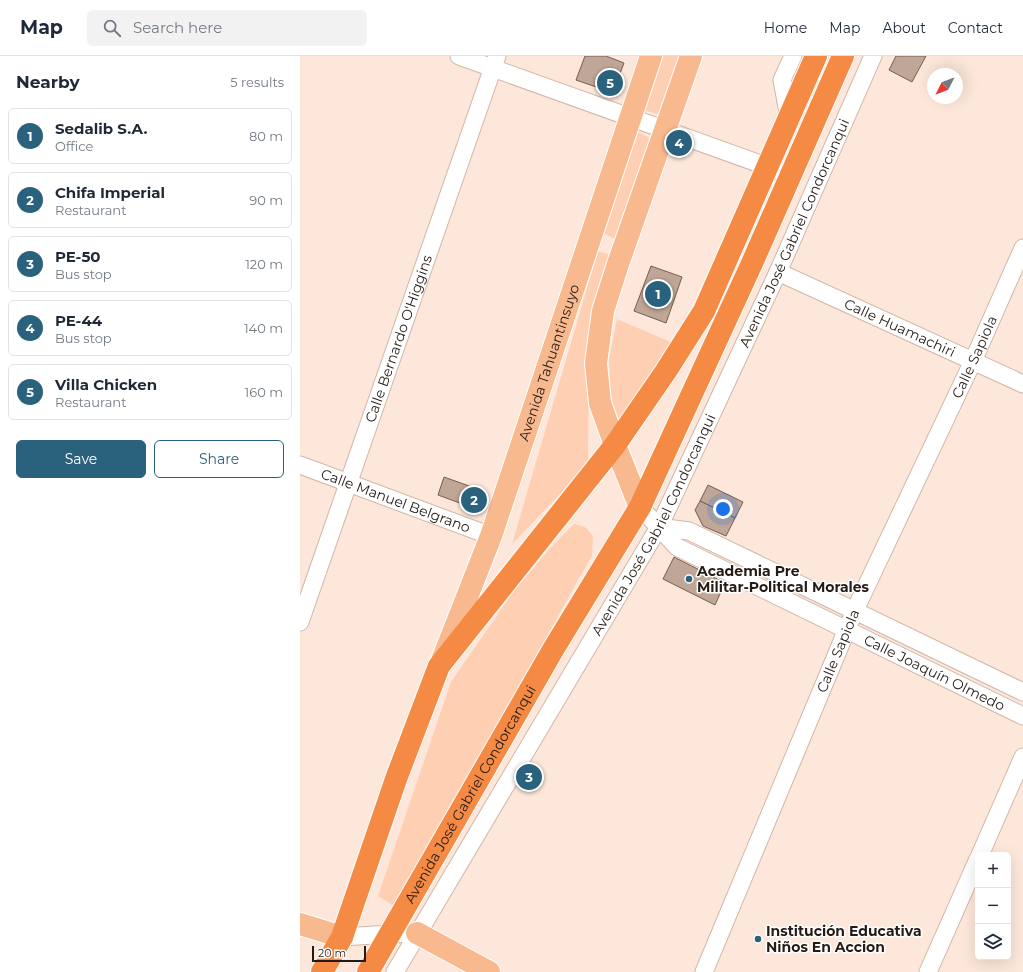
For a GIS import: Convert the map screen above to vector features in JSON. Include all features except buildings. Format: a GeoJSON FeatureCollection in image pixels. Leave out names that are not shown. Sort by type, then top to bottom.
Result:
{"type":"FeatureCollection","features":[{"type":"Feature","properties":{"kind":"highway"},"geometry":{"type":"LineString","coordinates":[[322,972],[342,937],[396,779],[439,666],[615,445],[666,371],[704,311],[816,56]]}},
{"type":"Feature","properties":{"kind":"highway","name":"Avenida José Gabriel Condorcanqui"},"geometry":{"type":"LineString","coordinates":[[368,972],[554,648],[640,507],[843,56]]}},
{"type":"Feature","properties":{"kind":"main road","name":"Avenida Tahuantinsuyo"},"geometry":{"type":"LineString","coordinates":[[439,666],[491,536],[651,56]]}},
{"type":"Feature","properties":{"kind":"main road"},"geometry":{"type":"LineString","coordinates":[[640,507],[600,403],[596,363],[603,311],[622,250],[666,130],[691,56]]}},
{"type":"Feature","properties":{"kind":"main road"},"geometry":{"type":"LineString","coordinates":[[591,237],[622,250]]}},
{"type":"Feature","properties":{"kind":"main road"},"geometry":{"type":"LineString","coordinates":[[300,924],[342,937]]}},
{"type":"Feature","properties":{"kind":"main road"},"geometry":{"type":"LineString","coordinates":[[417,933],[489,972]]}},
{"type":"Feature","properties":{"kind":"street"},"geometry":{"type":"LineString","coordinates":[[459,56],[495,62],[631,117],[791,174]]}},
{"type":"Feature","properties":{"kind":"street"},"geometry":{"type":"LineString","coordinates":[[789,118],[782,80],[793,56]]}},
{"type":"Feature","properties":{"kind":"street","name":"Avenida José Gabriel Condorcanqui"},"geometry":{"type":"LineString","coordinates":[[395,972],[658,527],[778,272],[873,56]]}},
{"type":"Feature","properties":{"kind":"street","name":"Calle Bernardo O'Higgins"},"geometry":{"type":"LineString","coordinates":[[300,622],[495,62]]}},
{"type":"Feature","properties":{"kind":"street","name":"Calle Sapiola"},"geometry":{"type":"LineString","coordinates":[[704,972],[855,610],[973,361],[1023,248]]}},
{"type":"Feature","properties":{"kind":"street","name":"Calle Huamachiri"},"geometry":{"type":"LineString","coordinates":[[778,272],[1023,384]]}},
{"type":"Feature","properties":{"kind":"street","name":"Calle Manuel Belgrano"},"geometry":{"type":"LineString","coordinates":[[300,465],[491,536]]}},
{"type":"Feature","properties":{"kind":"street","name":"Calle Joaquín Olmedo"},"geometry":{"type":"LineString","coordinates":[[640,507],[677,547],[1023,716]]}},
{"type":"Feature","properties":{"kind":"street","name":"Calle Joaquín Olmedo"},"geometry":{"type":"LineString","coordinates":[[658,527],[689,531],[1023,692]]}},
{"type":"Feature","properties":{"kind":"street"},"geometry":{"type":"LineString","coordinates":[[981,852],[1023,757]]}},
{"type":"Feature","properties":{"kind":"street"},"geometry":{"type":"LineString","coordinates":[[928,972],[975,866]]}},
{"type":"Feature","properties":{"kind":"street"},"geometry":{"type":"LineString","coordinates":[[342,937],[417,933]]}},
{"type":"Feature","properties":{"kind":"shaded area"},"geometry":{"type":"Polygon","coordinates":[[[659,56],[684,56],[663,116],[641,109],[659,56]]]}},
{"type":"Feature","properties":{"kind":"shaded area"},"geometry":{"type":"Polygon","coordinates":[[[636,131],[654,140],[617,240],[601,232],[636,131]]]}},
{"type":"Feature","properties":{"kind":"shaded area"},"geometry":{"type":"Polygon","coordinates":[[[598,251],[613,256],[589,332],[588,465],[512,544],[598,251]]]}},
{"type":"Feature","properties":{"kind":"shaded area"},"geometry":{"type":"Polygon","coordinates":[[[617,319],[675,344],[620,424],[611,398],[609,360],[617,319]]]}},
{"type":"Feature","properties":{"kind":"shaded area"},"geometry":{"type":"Polygon","coordinates":[[[574,524],[585,527],[593,536],[592,556],[397,908],[378,896],[451,682],[514,591],[555,543],[574,524]]]}},
{"type":"Feature","properties":{"kind":"place","name":"Villa Chicken"},"geometry":{"type":"Point","coordinates":[610,83]}},
{"type":"Feature","properties":{"kind":"place","name":"PE-44"},"geometry":{"type":"Point","coordinates":[679,143]}},
{"type":"Feature","properties":{"kind":"place","name":"Sedalib S.A."},"geometry":{"type":"Point","coordinates":[658,294]}},
{"type":"Feature","properties":{"kind":"place","name":"Chifa Imperial"},"geometry":{"type":"Point","coordinates":[474,500]}},
{"type":"Feature","properties":{"kind":"place","name":"Academia Pre Militar-Political Morales"},"geometry":{"type":"Point","coordinates":[689,579]}},
{"type":"Feature","properties":{"kind":"place","name":"PE-50"},"geometry":{"type":"Point","coordinates":[529,777]}},
{"type":"Feature","properties":{"kind":"place","name":"Institución Educativa Niños En Accion"},"geometry":{"type":"Point","coordinates":[758,939]}}]}
